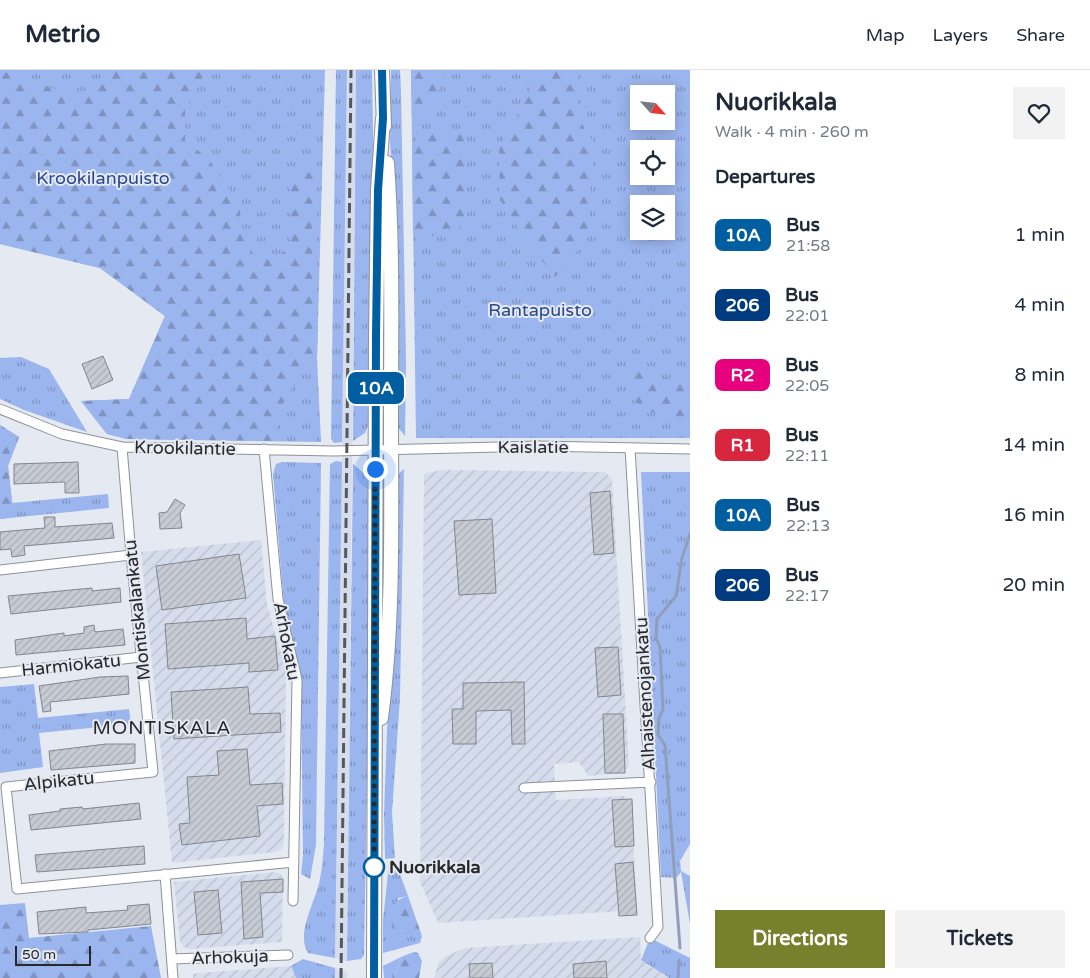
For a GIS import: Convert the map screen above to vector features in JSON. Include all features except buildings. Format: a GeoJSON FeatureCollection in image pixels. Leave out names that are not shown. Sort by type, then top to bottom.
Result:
{"type":"FeatureCollection","features":[{"type":"Feature","properties":{"kind":"main road"},"geometry":{"type":"LineString","coordinates":[[375,764],[384,692],[389,612],[391,450],[391,254],[382,70]]}},
{"type":"Feature","properties":{"kind":"main road"},"geometry":{"type":"LineString","coordinates":[[374,978],[378,190],[383,118]]}},
{"type":"Feature","properties":{"kind":"street","name":"Krookilantie"},"geometry":{"type":"LineString","coordinates":[[0,409],[62,434],[122,447],[376,450]]}},
{"type":"Feature","properties":{"kind":"street","name":"Kaislatie"},"geometry":{"type":"LineString","coordinates":[[376,450],[538,446],[690,449]]}},
{"type":"Feature","properties":{"kind":"street","name":"Montiskalankatu"},"geometry":{"type":"LineString","coordinates":[[122,447],[153,772]]}},
{"type":"Feature","properties":{"kind":"street","name":"Alhaistenojankatu"},"geometry":{"type":"LineString","coordinates":[[630,448],[658,927],[650,938]]}},
{"type":"Feature","properties":{"kind":"street","name":"Arhokatu"},"geometry":{"type":"LineString","coordinates":[[264,449],[278,599],[297,680],[293,901]]}},
{"type":"Feature","properties":{"kind":"street"},"geometry":{"type":"LineString","coordinates":[[0,570],[131,555]]}},
{"type":"Feature","properties":{"kind":"street","name":"Harmiokatu"},"geometry":{"type":"LineString","coordinates":[[0,673],[141,657]]}},
{"type":"Feature","properties":{"kind":"street","name":"Alpikatu"},"geometry":{"type":"LineString","coordinates":[[153,772],[6,787],[17,889],[165,874]]}},
{"type":"Feature","properties":{"kind":"street"},"geometry":{"type":"LineString","coordinates":[[524,788],[651,782]]}},
{"type":"Feature","properties":{"kind":"street"},"geometry":{"type":"LineString","coordinates":[[173,978],[165,874],[294,862]]}},
{"type":"Feature","properties":{"kind":"street","name":"Arhokuja"},"geometry":{"type":"LineString","coordinates":[[172,959],[288,955]]}},
{"type":"Feature","properties":{"kind":"shaded area"},"geometry":{"type":"Polygon","coordinates":[[[347,70],[356,70],[347,961],[335,958],[347,70]]]}},
{"type":"Feature","properties":{"kind":"shaded area"},"geometry":{"type":"Polygon","coordinates":[[[441,470],[605,472],[612,479],[629,765],[623,773],[588,776],[579,762],[554,764],[556,800],[624,796],[631,802],[637,910],[438,923],[420,882],[424,474],[441,470]]]}},
{"type":"Feature","properties":{"kind":"shaded area"},"geometry":{"type":"Polygon","coordinates":[[[261,540],[267,604],[286,671],[284,843],[282,849],[276,852],[172,863],[141,552],[261,540]]]}},
{"type":"Feature","properties":{"kind":"shaded area"},"geometry":{"type":"Polygon","coordinates":[[[276,872],[281,874],[283,879],[282,942],[190,949],[184,947],[180,942],[174,882],[276,872]]]}},
{"type":"Feature","properties":{"kind":"shaded area"},"geometry":{"type":"Polygon","coordinates":[[[640,937],[641,960],[670,978],[434,978],[439,962],[446,956],[465,948],[640,937]]]}},
{"type":"Feature","properties":{"kind":"shaded area"},"geometry":{"type":"Polygon","coordinates":[[[291,966],[296,978],[193,978],[193,974],[199,973],[291,966]]]}},
{"type":"Feature","properties":{"kind":"shaded area"},"geometry":{"type":"Polygon","coordinates":[[[335,968],[347,972],[347,978],[335,978],[335,968]]]}},
{"type":"Feature","properties":{"kind":"green space","name":"Krookilanpuisto"},"geometry":{"type":"Polygon","coordinates":[[[0,70],[325,70],[317,358],[321,442],[127,439],[107,434],[81,401],[129,399],[165,316],[100,268],[0,244],[0,70]]]}},
{"type":"Feature","properties":{"kind":"green space","name":"Krookilanpuisto"},"geometry":{"type":"Polygon","coordinates":[[[0,70],[64,92],[85,91],[109,70],[207,70],[185,110],[185,141],[208,158],[239,206],[243,232],[253,254],[271,260],[290,247],[292,219],[288,199],[291,179],[303,169],[313,175],[312,284],[318,323],[317,358],[299,378],[281,407],[276,441],[127,439],[107,434],[81,401],[129,399],[165,316],[100,268],[0,244],[0,70]]]}},
{"type":"Feature","properties":{"kind":"green space"},"geometry":{"type":"Polygon","coordinates":[[[336,70],[347,70],[342,442],[334,443],[331,439],[336,70]]]}},
{"type":"Feature","properties":{"kind":"green space"},"geometry":{"type":"Polygon","coordinates":[[[356,70],[372,70],[374,193],[370,421],[365,433],[353,441],[356,70]]]}},
{"type":"Feature","properties":{"kind":"green space"},"geometry":{"type":"Polygon","coordinates":[[[391,70],[400,70],[401,92],[406,360],[405,436],[396,425],[395,221],[390,141],[391,70]]]}},
{"type":"Feature","properties":{"kind":"green space","name":"Rantapuisto"},"geometry":{"type":"Polygon","coordinates":[[[411,70],[690,70],[690,438],[416,438],[411,70]]]}},
{"type":"Feature","properties":{"kind":"green space"},"geometry":{"type":"Polygon","coordinates":[[[411,70],[446,70],[435,99],[412,118],[411,70]]]}},
{"type":"Feature","properties":{"kind":"green space"},"geometry":{"type":"Polygon","coordinates":[[[537,70],[577,70],[577,116],[594,143],[588,230],[578,250],[555,277],[526,240],[500,200],[499,148],[528,96],[537,70]]]}},
{"type":"Feature","properties":{"kind":"green space"},"geometry":{"type":"Polygon","coordinates":[[[437,131],[464,133],[464,218],[454,237],[413,235],[412,148],[437,131]]]}},
{"type":"Feature","properties":{"kind":"green space"},"geometry":{"type":"Polygon","coordinates":[[[21,357],[49,369],[87,432],[24,410],[0,399],[0,358],[21,357]]]}},
{"type":"Feature","properties":{"kind":"green space"},"geometry":{"type":"Polygon","coordinates":[[[629,370],[690,383],[690,428],[665,420],[633,400],[629,370]]]}},
{"type":"Feature","properties":{"kind":"green space"},"geometry":{"type":"Polygon","coordinates":[[[0,425],[19,437],[8,466],[12,503],[108,494],[109,508],[0,519],[0,425]]]}},
{"type":"Feature","properties":{"kind":"green space"},"geometry":{"type":"Polygon","coordinates":[[[0,425],[19,437],[8,466],[14,517],[0,519],[0,425]]]}},
{"type":"Feature","properties":{"kind":"green space"},"geometry":{"type":"Polygon","coordinates":[[[336,461],[342,462],[335,958],[308,953],[304,937],[307,919],[319,884],[324,844],[330,464],[336,461]]]}},
{"type":"Feature","properties":{"kind":"green space"},"geometry":{"type":"Polygon","coordinates":[[[282,462],[321,463],[316,845],[310,879],[301,874],[303,855],[301,676],[284,605],[273,474],[276,464],[282,462]]]}},
{"type":"Feature","properties":{"kind":"green space"},"geometry":{"type":"Polygon","coordinates":[[[353,464],[366,475],[368,483],[368,725],[364,955],[361,959],[347,961],[353,464]]]}},
{"type":"Feature","properties":{"kind":"green space"},"geometry":{"type":"Polygon","coordinates":[[[404,469],[400,698],[392,813],[395,858],[385,859],[384,814],[396,481],[397,475],[404,469]]]}},
{"type":"Feature","properties":{"kind":"green space"},"geometry":{"type":"Polygon","coordinates":[[[641,472],[690,472],[690,844],[680,861],[681,871],[690,876],[690,924],[681,872],[676,878],[661,877],[641,472]]]}},
{"type":"Feature","properties":{"kind":"green space"},"geometry":{"type":"Polygon","coordinates":[[[34,684],[38,718],[129,709],[131,724],[39,733],[43,767],[0,773],[0,687],[34,684]]]}},
{"type":"Feature","properties":{"kind":"green space"},"geometry":{"type":"Polygon","coordinates":[[[396,863],[408,896],[398,898],[400,930],[422,936],[420,943],[383,953],[383,920],[389,864],[396,863]]]}},
{"type":"Feature","properties":{"kind":"green space"},"geometry":{"type":"Polygon","coordinates":[[[408,896],[422,936],[399,929],[390,920],[389,915],[392,906],[408,896]]]}},
{"type":"Feature","properties":{"kind":"green space"},"geometry":{"type":"Polygon","coordinates":[[[25,903],[29,938],[151,926],[161,978],[0,978],[0,905],[25,903]]]}},
{"type":"Feature","properties":{"kind":"green space"},"geometry":{"type":"Polygon","coordinates":[[[650,938],[690,958],[690,978],[670,978],[641,960],[650,938]]]}},
{"type":"Feature","properties":{"kind":"green space"},"geometry":{"type":"Polygon","coordinates":[[[414,952],[418,953],[422,961],[419,978],[394,978],[401,957],[414,952]]]}},
{"type":"Feature","properties":{"kind":"green space"},"geometry":{"type":"Polygon","coordinates":[[[401,957],[394,978],[384,978],[383,966],[401,957]]]}},
{"type":"Feature","properties":{"kind":"green space"},"geometry":{"type":"Polygon","coordinates":[[[303,959],[335,968],[335,978],[296,978],[291,966],[303,959]]]}},
{"type":"Feature","properties":{"kind":"waterway"},"geometry":{"type":"LineString","coordinates":[[680,948],[665,745],[658,735],[659,718],[663,710],[660,647],[656,638],[657,619],[676,596],[682,558],[690,534]]}},
{"type":"Feature","properties":{"kind":"waterway"},"geometry":{"type":"LineString","coordinates":[[678,978],[679,960]]}},
{"type":"Feature","properties":{"kind":"railway"},"geometry":{"type":"LineString","coordinates":[[341,978],[351,70]]}},
{"type":"Feature","properties":{"kind":"bus line","name":"10A"},"geometry":{"type":"LineString","coordinates":[[374,978],[376,337],[378,190],[383,118],[382,70]]}},
{"type":"Feature","properties":{"kind":"place","name":"Nuorikkala"},"geometry":{"type":"Point","coordinates":[374,867]}},
{"type":"Feature","properties":{"kind":"district","name":"MONTISKALA"},"geometry":{"type":"Point","coordinates":[162,727]}},
{"type":"Feature","properties":{"kind":"route"},"geometry":{"type":"LineString","coordinates":[[374,867],[375,469]]}}]}
